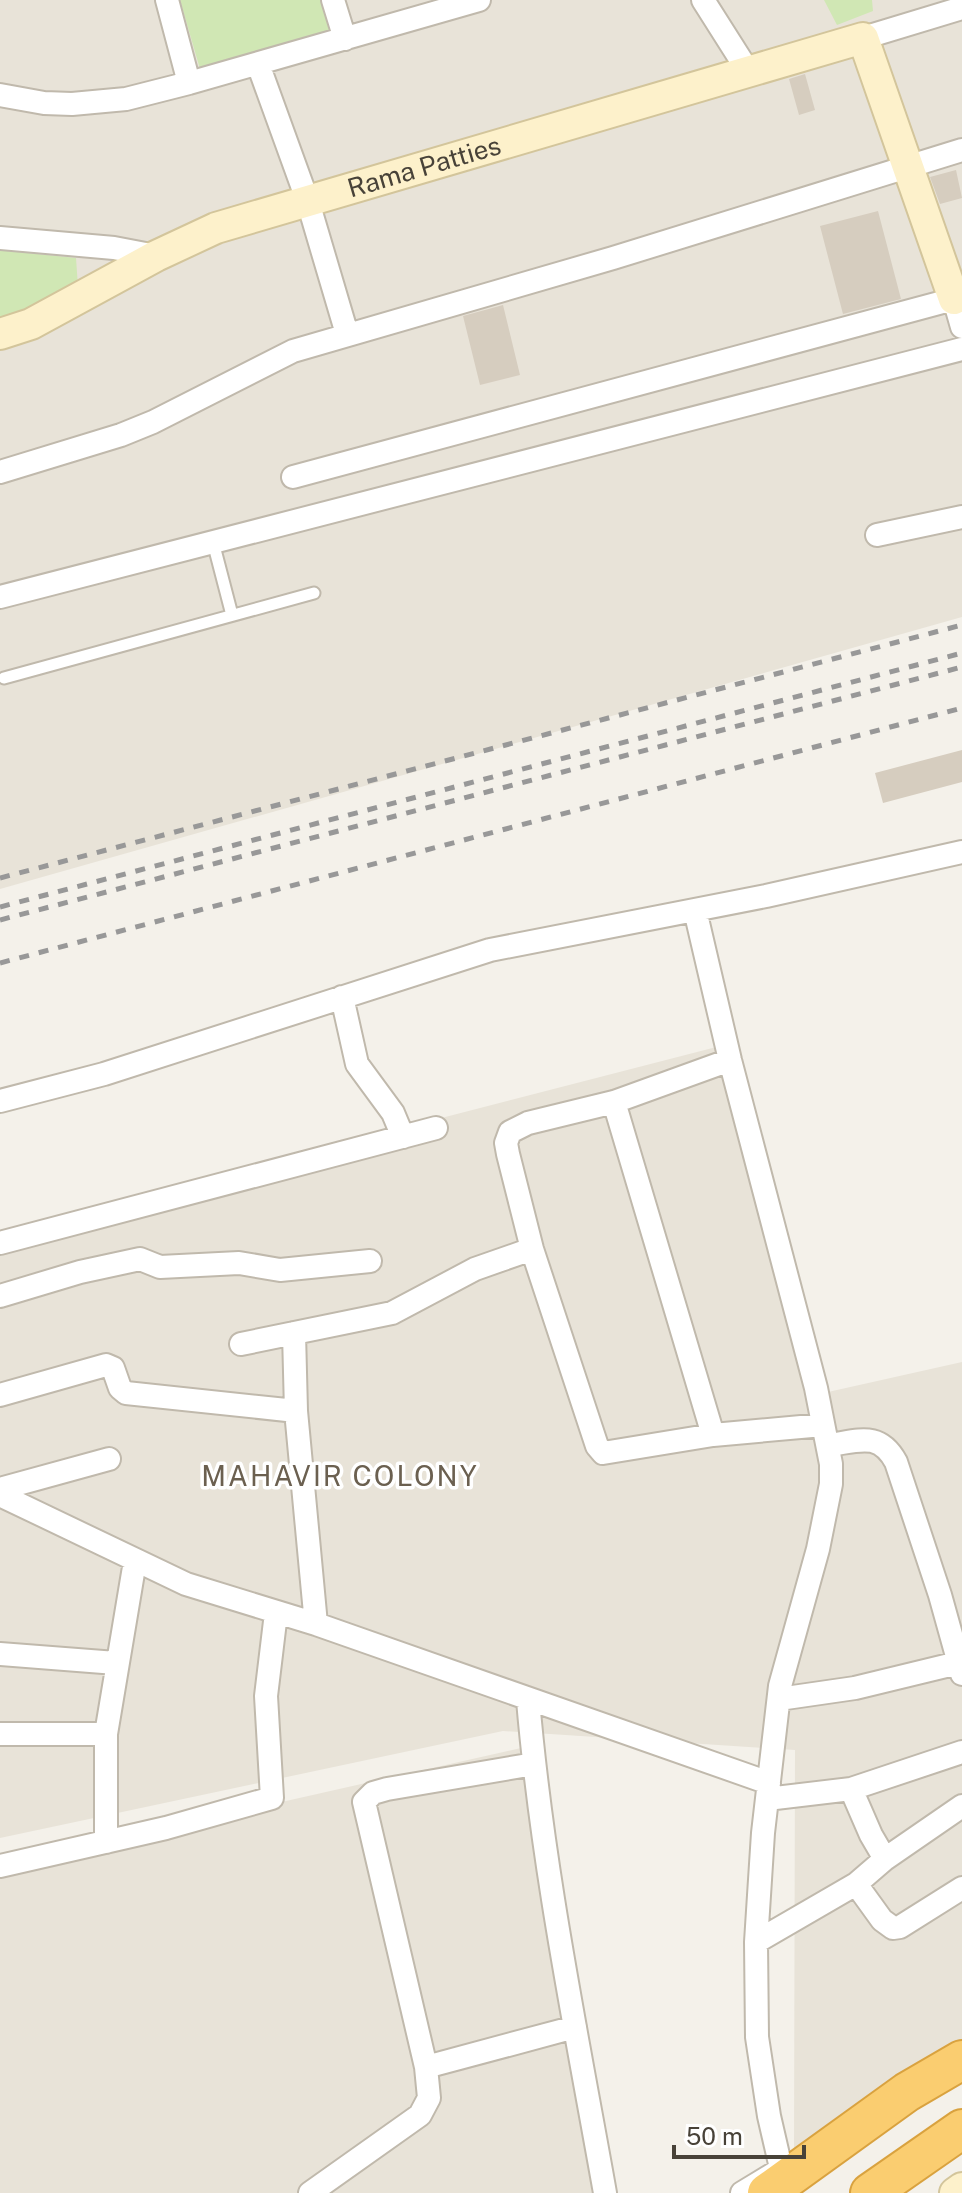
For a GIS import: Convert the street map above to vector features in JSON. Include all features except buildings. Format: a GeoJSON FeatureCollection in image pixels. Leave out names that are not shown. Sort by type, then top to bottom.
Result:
{"type":"FeatureCollection","features":[{"type":"Feature","properties":{"kind":"highway"},"geometry":{"type":"LineString","coordinates":[[786,2184],[907,2092],[962,2060]]}},
{"type":"Feature","properties":{"kind":"highway"},"geometry":{"type":"LineString","coordinates":[[786,2184],[962,2088]]}},
{"type":"Feature","properties":{"kind":"highway"},"geometry":{"type":"LineString","coordinates":[[870,2193],[962,2129]]}},
{"type":"Feature","properties":{"kind":"highway"},"geometry":{"type":"LineString","coordinates":[[911,2193],[962,2159]]}},
{"type":"Feature","properties":{"kind":"street"},"geometry":{"type":"LineString","coordinates":[[167,0],[189,83]]}},
{"type":"Feature","properties":{"kind":"street"},"geometry":{"type":"LineString","coordinates":[[333,0],[345,39]]}},
{"type":"Feature","properties":{"kind":"street"},"geometry":{"type":"LineString","coordinates":[[0,95],[44,103],[97,103],[126,99],[479,0]]}},
{"type":"Feature","properties":{"kind":"street"},"geometry":{"type":"LineString","coordinates":[[703,0],[748,71]]}},
{"type":"Feature","properties":{"kind":"street"},"geometry":{"type":"LineString","coordinates":[[293,477],[960,305],[863,38],[962,8]]}},
{"type":"Feature","properties":{"kind":"street","name":"Rama Patties"},"geometry":{"type":"LineString","coordinates":[[0,334],[31,324],[156,256],[216,228],[863,38]]}},
{"type":"Feature","properties":{"kind":"street"},"geometry":{"type":"LineString","coordinates":[[258,64],[308,202],[347,334]]}},
{"type":"Feature","properties":{"kind":"street"},"geometry":{"type":"LineString","coordinates":[[0,472],[121,435],[153,422],[293,351],[628,253],[962,150]]}},
{"type":"Feature","properties":{"kind":"street"},"geometry":{"type":"LineString","coordinates":[[0,238],[114,248],[156,256]]}},
{"type":"Feature","properties":{"kind":"street"},"geometry":{"type":"LineString","coordinates":[[0,597],[962,349]]}},
{"type":"Feature","properties":{"kind":"street"},"geometry":{"type":"LineString","coordinates":[[877,535],[962,517]]}},
{"type":"Feature","properties":{"kind":"street"},"geometry":{"type":"LineString","coordinates":[[0,1101],[104,1074],[490,950],[695,910],[962,852]]}},
{"type":"Feature","properties":{"kind":"street"},"geometry":{"type":"LineString","coordinates":[[695,910],[730,1060],[816,1388],[826,1435],[831,1484],[821,1536],[779,1699],[756,1942],[757,2037],[762,2080],[786,2184],[742,2193]]}},
{"type":"Feature","properties":{"kind":"street"},"geometry":{"type":"LineString","coordinates":[[342,997],[357,1064],[393,1113],[403,1137]]}},
{"type":"Feature","properties":{"kind":"street"},"geometry":{"type":"LineString","coordinates":[[730,1060],[614,1102],[528,1123],[510,1132],[506,1143],[532,1249],[603,1453],[713,1435],[826,1435],[882,1443],[896,1462],[940,1595],[960,1669],[779,1699]]}},
{"type":"Feature","properties":{"kind":"street"},"geometry":{"type":"LineString","coordinates":[[614,1102],[713,1435]]}},
{"type":"Feature","properties":{"kind":"street"},"geometry":{"type":"LineString","coordinates":[[0,1243],[436,1128]]}},
{"type":"Feature","properties":{"kind":"street"},"geometry":{"type":"LineString","coordinates":[[241,1344],[392,1313],[475,1269],[532,1249]]}},
{"type":"Feature","properties":{"kind":"street"},"geometry":{"type":"LineString","coordinates":[[0,1296],[80,1272],[140,1259],[160,1267],[239,1263],[280,1270],[370,1261]]}},
{"type":"Feature","properties":{"kind":"street"},"geometry":{"type":"LineString","coordinates":[[294,1333],[296,1411],[316,1624]]}},
{"type":"Feature","properties":{"kind":"street"},"geometry":{"type":"LineString","coordinates":[[0,1395],[106,1365],[113,1368],[120,1388],[126,1393],[296,1411]]}},
{"type":"Feature","properties":{"kind":"street"},"geometry":{"type":"LineString","coordinates":[[0,1489],[109,1459]]}},
{"type":"Feature","properties":{"kind":"street"},"geometry":{"type":"LineString","coordinates":[[0,1495],[186,1584],[316,1624],[768,1791],[851,1789],[962,1752]]}},
{"type":"Feature","properties":{"kind":"street"},"geometry":{"type":"LineString","coordinates":[[106,1842],[106,1734],[135,1561]]}},
{"type":"Feature","properties":{"kind":"street"},"geometry":{"type":"LineString","coordinates":[[940,1595],[962,1588]]}},
{"type":"Feature","properties":{"kind":"street"},"geometry":{"type":"LineString","coordinates":[[0,1866],[106,1842],[272,1798],[266,1696],[276,1613]]}},
{"type":"Feature","properties":{"kind":"street"},"geometry":{"type":"LineString","coordinates":[[0,1654],[116,1663]]}},
{"type":"Feature","properties":{"kind":"street"},"geometry":{"type":"LineString","coordinates":[[528,1700],[534,1764],[575,2027],[605,2193]]}},
{"type":"Feature","properties":{"kind":"street"},"geometry":{"type":"LineString","coordinates":[[0,1734],[106,1734]]}},
{"type":"Feature","properties":{"kind":"street"},"geometry":{"type":"LineString","coordinates":[[310,2193],[420,2115],[429,2098],[426,2067],[364,1802],[373,1793],[387,1789],[534,1764]]}},
{"type":"Feature","properties":{"kind":"street"},"geometry":{"type":"LineString","coordinates":[[851,1789],[885,1859]]}},
{"type":"Feature","properties":{"kind":"street"},"geometry":{"type":"LineString","coordinates":[[756,1942],[856,1884],[885,1859],[962,1806]]}},
{"type":"Feature","properties":{"kind":"street"},"geometry":{"type":"LineString","coordinates":[[856,1884],[882,1920],[893,1928],[900,1927],[962,1888]]}},
{"type":"Feature","properties":{"kind":"street"},"geometry":{"type":"LineString","coordinates":[[426,2067],[575,2027]]}},
{"type":"Feature","properties":{"kind":"street"},"geometry":{"type":"LineString","coordinates":[[955,2193],[962,2188]]}},
{"type":"Feature","properties":{"kind":"lane"},"geometry":{"type":"LineString","coordinates":[[213,542],[232,615]]}},
{"type":"Feature","properties":{"kind":"lane"},"geometry":{"type":"LineString","coordinates":[[4,678],[314,593]]}},
{"type":"Feature","properties":{"kind":"shaded area"},"geometry":{"type":"Polygon","coordinates":[[[0,0],[962,0],[962,617],[0,889],[0,0]]]}},
{"type":"Feature","properties":{"kind":"shaded area","name":"MAHAVIR COLONY"},"geometry":{"type":"Polygon","coordinates":[[[728,1044],[828,1392],[962,1362],[962,2066],[794,2149],[795,1750],[503,1731],[0,1838],[0,1232],[728,1044]]]}},
{"type":"Feature","properties":{"kind":"shaded area"},"geometry":{"type":"Polygon","coordinates":[[[521,1748],[592,2193],[0,2193],[0,1872],[166,1828],[521,1748]]]}},
{"type":"Feature","properties":{"kind":"green space"},"geometry":{"type":"Polygon","coordinates":[[[180,0],[321,0],[330,31],[200,69],[180,0]]]}},
{"type":"Feature","properties":{"kind":"green space"},"geometry":{"type":"Polygon","coordinates":[[[824,0],[872,0],[873,11],[837,25],[824,0]]]}},
{"type":"Feature","properties":{"kind":"green space"},"geometry":{"type":"Polygon","coordinates":[[[0,250],[76,258],[78,287],[0,319],[0,250]]]}},
{"type":"Feature","properties":{"kind":"railway"},"geometry":{"type":"LineString","coordinates":[[0,878],[962,625]]}},
{"type":"Feature","properties":{"kind":"railway"},"geometry":{"type":"LineString","coordinates":[[0,907],[962,653]]}},
{"type":"Feature","properties":{"kind":"railway"},"geometry":{"type":"LineString","coordinates":[[0,920],[962,667]]}},
{"type":"Feature","properties":{"kind":"railway"},"geometry":{"type":"LineString","coordinates":[[0,963],[962,708]]}},
{"type":"Feature","properties":{"kind":"district","name":"MAHAVIR COLONY"},"geometry":{"type":"Point","coordinates":[340,1476]}}]}
